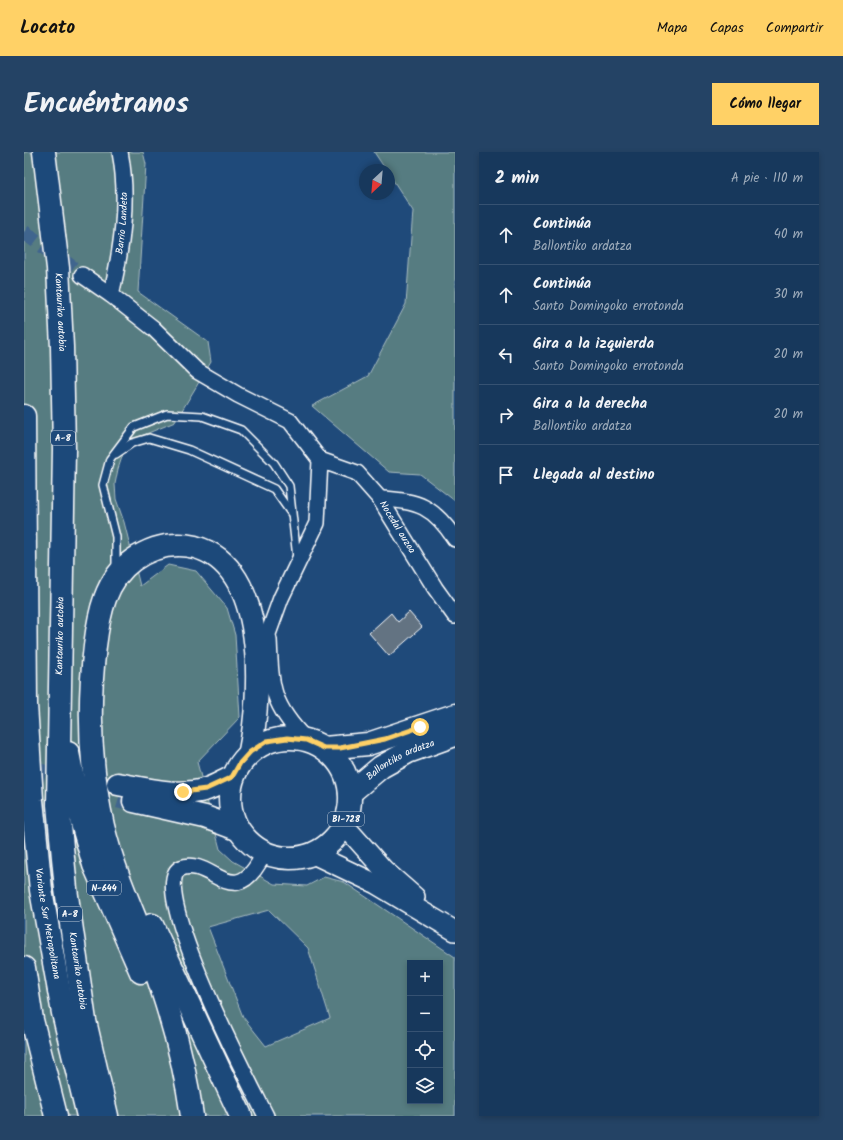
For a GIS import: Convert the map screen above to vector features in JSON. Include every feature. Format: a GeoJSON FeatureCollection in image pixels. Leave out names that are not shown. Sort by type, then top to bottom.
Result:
{"type":"FeatureCollection","features":[{"type":"Feature","properties":{"kind":"main road","name":"Kantauriko autobia"},"geometry":{"type":"LineString","coordinates":[[44,152],[58,268],[62,347],[64,449],[58,805],[66,889],[85,1021],[107,1116]]}},
{"type":"Feature","properties":{"kind":"main road","name":"Variante Sur Metropolitana"},"geometry":{"type":"LineString","coordinates":[[24,416],[26,705],[32,800],[41,890],[63,1013],[88,1116]]}},
{"type":"Feature","properties":{"kind":"main road"},"geometry":{"type":"LineString","coordinates":[[180,1058],[161,987],[118,877],[103,824],[92,747],[93,666],[97,629],[102,607],[108,590],[116,575],[126,565],[139,556],[153,549],[171,544],[184,544],[201,549],[218,559],[233,575],[244,595],[251,613],[257,668],[256,719],[250,752]]}},
{"type":"Feature","properties":{"kind":"main road"},"geometry":{"type":"LineString","coordinates":[[92,705],[104,783],[114,824],[144,908],[241,1116]]}},
{"type":"Feature","properties":{"kind":"main road","name":"N-644"},"geometry":{"type":"LineString","coordinates":[[59,709],[82,823],[94,865],[117,920],[180,1058],[192,1116]]}},
{"type":"Feature","properties":{"kind":"main road","name":"Ballontiko ardatza"},"geometry":{"type":"LineString","coordinates":[[315,744],[368,744],[455,715]]}},
{"type":"Feature","properties":{"kind":"main road","name":"Ballontiko ardatza"},"geometry":{"type":"LineString","coordinates":[[350,793],[387,764],[420,747],[455,735]]}},
{"type":"Feature","properties":{"kind":"main road","name":"BI-728"},"geometry":{"type":"LineString","coordinates":[[287,738],[315,744],[337,760],[346,776],[350,793],[349,810],[344,826],[336,838],[326,847],[313,854],[301,858],[288,859],[264,853],[249,843],[237,829],[230,812],[229,794],[232,777],[240,763],[250,752],[267,741],[287,738]]}},
{"type":"Feature","properties":{"kind":"main road","name":"BI-728"},"geometry":{"type":"LineString","coordinates":[[232,777],[206,789],[183,792],[121,792],[237,829]]}},
{"type":"Feature","properties":{"kind":"main road"},"geometry":{"type":"LineString","coordinates":[[24,968],[32,1020],[56,1116]]}},
{"type":"Feature","properties":{"kind":"street","name":"Barrio Landeta"},"geometry":{"type":"LineString","coordinates":[[111,295],[124,214],[124,173],[120,152]]}},
{"type":"Feature","properties":{"kind":"street"},"geometry":{"type":"LineString","coordinates":[[82,275],[111,295],[152,328],[197,371],[238,395],[290,421],[320,460],[317,523],[281,598],[257,668]]}},
{"type":"Feature","properties":{"kind":"street","name":"Nocedal auzoa"},"geometry":{"type":"LineString","coordinates":[[320,460],[357,473],[380,499],[435,588],[455,616]]}},
{"type":"Feature","properties":{"kind":"street"},"geometry":{"type":"LineString","coordinates":[[380,499],[402,500],[426,508],[446,526],[455,539]]}},
{"type":"Feature","properties":{"kind":"street"},"geometry":{"type":"LineString","coordinates":[[269,630],[271,671],[276,699],[290,723],[315,744]]}},
{"type":"Feature","properties":{"kind":"street"},"geometry":{"type":"LineString","coordinates":[[344,826],[384,870],[453,930]]}},
{"type":"Feature","properties":{"kind":"street"},"geometry":{"type":"LineString","coordinates":[[264,853],[256,871],[246,879],[236,882],[226,881],[192,866],[180,868],[174,874],[173,881],[175,906],[209,1001],[266,1116]]}},
{"type":"Feature","properties":{"kind":"street"},"geometry":{"type":"LineString","coordinates":[[313,854],[376,884],[453,930]]}},
{"type":"Feature","properties":{"kind":"lane"},"geometry":{"type":"LineString","coordinates":[[116,575],[116,537],[104,485],[110,459],[134,427],[167,414],[202,416],[242,430],[274,463],[289,486],[294,518],[297,564]]}},
{"type":"Feature","properties":{"kind":"lane"},"geometry":{"type":"LineString","coordinates":[[110,459],[132,443],[149,438],[189,450],[274,489],[287,505],[294,518]]}},
{"type":"Feature","properties":{"kind":"green space"},"geometry":{"type":"Polygon","coordinates":[[[24,152],[143,152],[146,164],[138,292],[208,342],[211,362],[175,422],[136,438],[123,454],[115,484],[116,499],[124,522],[140,586],[168,565],[196,571],[227,608],[235,635],[240,717],[197,762],[220,849],[233,861],[274,884],[307,886],[324,877],[344,882],[455,957],[455,1116],[24,1116],[24,152]],[[269,910],[208,927],[243,1017],[266,1046],[330,1018],[308,948],[269,910]]]}},
{"type":"Feature","properties":{"kind":"green space"},"geometry":{"type":"Polygon","coordinates":[[[374,152],[455,152],[455,501],[420,474],[389,472],[312,406],[368,376],[406,304],[413,211],[395,183],[395,164],[382,164],[374,152]]]}},
{"type":"Feature","properties":{"kind":"building"},"geometry":{"type":"Polygon","coordinates":[[[409,612],[422,627],[389,656],[369,633],[391,613],[398,622],[409,612]]]}},
{"type":"Feature","properties":{"kind":"tunnel"},"geometry":{"type":"LineString","coordinates":[[24,232],[82,275]]}},
{"type":"Feature","properties":{"kind":"tunnel"},"geometry":{"type":"LineString","coordinates":[[24,770],[125,799]]}},
{"type":"Feature","properties":{"kind":"route"},"geometry":{"type":"LineString","coordinates":[[183,792],[206,789],[232,777],[240,763],[250,752],[267,741],[287,738],[306,740],[316,743],[324,748],[340,748],[368,744],[420,727]]}}]}
